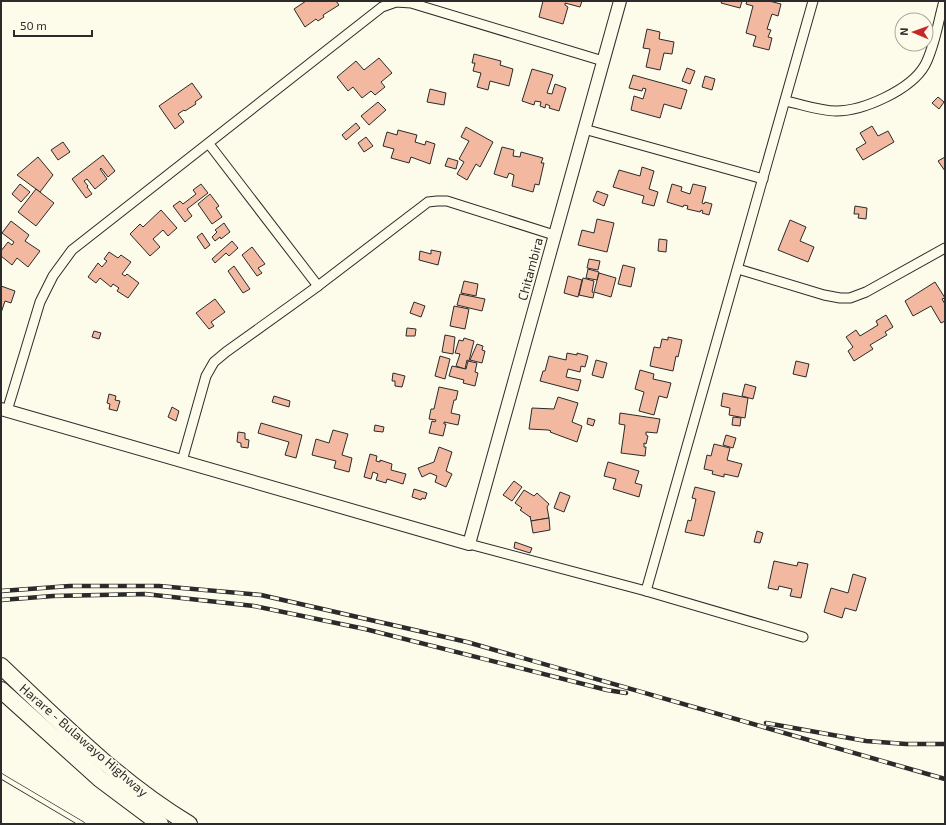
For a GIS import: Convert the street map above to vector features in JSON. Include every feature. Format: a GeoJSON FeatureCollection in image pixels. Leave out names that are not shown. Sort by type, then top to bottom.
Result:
{"type":"FeatureCollection","features":[{"type":"Feature","properties":{"kind":"highway","name":"Harare - Bulawayo Highway"},"geometry":{"type":"LineString","coordinates":[[1,666],[50,713],[111,767],[163,808],[189,824]]}},
{"type":"Feature","properties":{"kind":"highway","name":"Harare - Bulawayo Highway"},"geometry":{"type":"LineString","coordinates":[[1,690],[100,779],[160,824]]}},
{"type":"Feature","properties":{"kind":"street","name":"Chitambira"},"geometry":{"type":"LineString","coordinates":[[469,544],[620,1]]}},
{"type":"Feature","properties":{"kind":"street"},"geometry":{"type":"LineString","coordinates":[[646,592],[813,1]]}},
{"type":"Feature","properties":{"kind":"street"},"geometry":{"type":"LineString","coordinates":[[785,101],[834,111],[848,110],[866,106],[902,88],[921,72],[926,63],[932,48],[944,1]]}},
{"type":"Feature","properties":{"kind":"street"},"geometry":{"type":"LineString","coordinates":[[603,61],[411,3],[396,2],[382,7],[72,250],[52,276],[40,302],[4,410],[469,544],[804,637]]}},
{"type":"Feature","properties":{"kind":"street"},"geometry":{"type":"LineString","coordinates":[[584,129],[763,179]]}},
{"type":"Feature","properties":{"kind":"street"},"geometry":{"type":"LineString","coordinates":[[209,144],[318,286]]}},
{"type":"Feature","properties":{"kind":"street"},"geometry":{"type":"LineString","coordinates":[[182,461],[206,376],[214,362],[318,286],[428,202],[437,200],[447,201],[554,235]]}},
{"type":"Feature","properties":{"kind":"street"},"geometry":{"type":"LineString","coordinates":[[738,269],[824,295],[850,298],[866,292],[945,248]]}},
{"type":"Feature","properties":{"kind":"lane"},"geometry":{"type":"LineString","coordinates":[[1,776],[82,824]]}},
{"type":"Feature","properties":{"kind":"building"},"geometry":{"type":"Polygon","coordinates":[[[306,1],[336,1],[339,5],[323,15],[324,17],[318,21],[316,19],[305,27],[294,9],[306,1]]]}},
{"type":"Feature","properties":{"kind":"building"},"geometry":{"type":"Polygon","coordinates":[[[543,1],[582,1],[580,7],[565,3],[568,7],[563,24],[539,17],[543,1]]]}},
{"type":"Feature","properties":{"kind":"building"},"geometry":{"type":"Polygon","coordinates":[[[722,1],[742,1],[740,8],[721,3],[722,1]]]}},
{"type":"Feature","properties":{"kind":"building"},"geometry":{"type":"Polygon","coordinates":[[[747,1],[769,1],[781,4],[778,16],[772,14],[767,29],[771,30],[768,37],[772,38],[769,50],[753,46],[756,36],[746,33],[753,6],[746,4],[747,1]]]}},
{"type":"Feature","properties":{"kind":"building"},"geometry":{"type":"Polygon","coordinates":[[[647,29],[660,32],[659,39],[674,42],[672,54],[664,53],[660,70],[646,67],[650,49],[643,48],[647,29]]]}},
{"type":"Feature","properties":{"kind":"building"},"geometry":{"type":"Polygon","coordinates":[[[474,54],[501,61],[500,65],[513,69],[509,86],[490,81],[488,90],[477,87],[481,73],[473,71],[475,63],[472,63],[474,54]]]}},
{"type":"Feature","properties":{"kind":"building"},"geometry":{"type":"Polygon","coordinates":[[[379,58],[392,73],[381,82],[385,87],[375,95],[371,91],[362,98],[353,87],[348,91],[337,77],[356,61],[364,70],[379,58]]]}},
{"type":"Feature","properties":{"kind":"building"},"geometry":{"type":"Polygon","coordinates":[[[687,68],[695,71],[690,84],[682,81],[687,68]]]}},
{"type":"Feature","properties":{"kind":"building"},"geometry":{"type":"Polygon","coordinates":[[[532,69],[553,75],[547,93],[552,94],[555,84],[566,88],[559,111],[549,108],[550,106],[546,104],[545,108],[540,106],[541,102],[535,101],[534,105],[522,101],[532,69]]]}},
{"type":"Feature","properties":{"kind":"building"},"geometry":{"type":"Polygon","coordinates":[[[633,75],[687,90],[681,109],[664,104],[660,118],[631,110],[634,96],[643,99],[646,89],[643,88],[642,91],[629,88],[633,75]]]}},
{"type":"Feature","properties":{"kind":"building"},"geometry":{"type":"Polygon","coordinates":[[[705,76],[715,79],[712,90],[702,87],[705,76]]]}},
{"type":"Feature","properties":{"kind":"building"},"geometry":{"type":"Polygon","coordinates":[[[192,83],[202,97],[195,102],[196,104],[178,114],[184,122],[175,129],[159,106],[192,83]]]}},
{"type":"Feature","properties":{"kind":"building"},"geometry":{"type":"Polygon","coordinates":[[[430,89],[446,93],[444,105],[427,102],[430,89]]]}},
{"type":"Feature","properties":{"kind":"building"},"geometry":{"type":"Polygon","coordinates":[[[938,97],[944,102],[939,109],[932,103],[938,97]]]}},
{"type":"Feature","properties":{"kind":"building"},"geometry":{"type":"Polygon","coordinates":[[[378,102],[386,110],[369,125],[361,116],[378,102]]]}},
{"type":"Feature","properties":{"kind":"building"},"geometry":{"type":"Polygon","coordinates":[[[356,123],[360,128],[346,140],[342,135],[356,123]]]}},
{"type":"Feature","properties":{"kind":"building"},"geometry":{"type":"Polygon","coordinates":[[[872,126],[878,136],[888,131],[894,142],[863,160],[856,149],[866,143],[860,133],[872,126]]]}},
{"type":"Feature","properties":{"kind":"building"},"geometry":{"type":"Polygon","coordinates":[[[466,127],[493,142],[480,167],[476,164],[467,180],[457,174],[464,162],[459,159],[469,141],[461,137],[466,127]]]}},
{"type":"Feature","properties":{"kind":"building"},"geometry":{"type":"Polygon","coordinates":[[[398,130],[417,135],[415,142],[425,145],[426,141],[435,144],[430,164],[411,157],[409,163],[391,158],[394,149],[383,146],[387,132],[397,135],[398,130]]]}},
{"type":"Feature","properties":{"kind":"building"},"geometry":{"type":"Polygon","coordinates":[[[366,137],[373,146],[364,152],[358,143],[366,137]]]}},
{"type":"Feature","properties":{"kind":"building"},"geometry":{"type":"Polygon","coordinates":[[[63,142],[70,152],[58,160],[51,150],[63,142]]]}},
{"type":"Feature","properties":{"kind":"building"},"geometry":{"type":"Polygon","coordinates":[[[502,147],[514,150],[513,156],[520,157],[521,152],[543,158],[541,163],[544,163],[539,185],[535,184],[533,192],[512,186],[514,175],[509,173],[507,178],[494,174],[502,147]]]}},
{"type":"Feature","properties":{"kind":"building"},"geometry":{"type":"Polygon","coordinates":[[[103,155],[115,171],[108,177],[101,168],[100,169],[107,179],[95,189],[87,179],[84,181],[92,194],[86,198],[72,179],[103,155]]]}},
{"type":"Feature","properties":{"kind":"building"},"geometry":{"type":"Polygon","coordinates":[[[38,157],[53,175],[40,192],[17,175],[38,157]]]}},
{"type":"Feature","properties":{"kind":"building"},"geometry":{"type":"Polygon","coordinates":[[[945,157],[945,171],[938,161],[945,157]]]}},
{"type":"Feature","properties":{"kind":"building"},"geometry":{"type":"Polygon","coordinates":[[[448,158],[458,161],[456,169],[445,166],[448,158]]]}},
{"type":"Feature","properties":{"kind":"building"},"geometry":{"type":"Polygon","coordinates":[[[642,167],[654,171],[649,189],[658,192],[654,206],[642,203],[644,196],[613,187],[619,170],[640,176],[642,167]]]}},
{"type":"Feature","properties":{"kind":"building"},"geometry":{"type":"Polygon","coordinates":[[[20,184],[30,192],[21,202],[12,194],[20,184]]]}},
{"type":"Feature","properties":{"kind":"building"},"geometry":{"type":"Polygon","coordinates":[[[201,184],[208,193],[187,209],[192,216],[185,222],[173,206],[180,201],[183,204],[196,194],[193,190],[201,184]]]}},
{"type":"Feature","properties":{"kind":"building"},"geometry":{"type":"Polygon","coordinates":[[[672,184],[682,187],[681,191],[690,194],[693,184],[706,187],[702,203],[704,204],[705,202],[712,204],[709,215],[702,213],[703,211],[701,210],[700,212],[687,209],[688,206],[684,205],[683,207],[667,202],[672,184]]]}},
{"type":"Feature","properties":{"kind":"building"},"geometry":{"type":"Polygon","coordinates":[[[36,189],[54,203],[36,226],[18,212],[36,189]]]}},
{"type":"Feature","properties":{"kind":"building"},"geometry":{"type":"Polygon","coordinates":[[[597,191],[608,195],[604,206],[593,201],[597,191]]]}},
{"type":"Feature","properties":{"kind":"building"},"geometry":{"type":"Polygon","coordinates":[[[210,194],[219,206],[216,208],[222,217],[212,224],[198,204],[210,194]]]}},
{"type":"Feature","properties":{"kind":"building"},"geometry":{"type":"Polygon","coordinates":[[[855,206],[867,208],[866,219],[858,218],[859,214],[854,214],[855,206]]]}},
{"type":"Feature","properties":{"kind":"building"},"geometry":{"type":"Polygon","coordinates":[[[161,210],[177,228],[168,236],[163,230],[153,239],[160,247],[150,256],[130,234],[140,224],[143,227],[161,210]]]}},
{"type":"Feature","properties":{"kind":"building"},"geometry":{"type":"Polygon","coordinates":[[[597,219],[614,223],[607,252],[578,245],[582,230],[594,233],[597,219]]]}},
{"type":"Feature","properties":{"kind":"building"},"geometry":{"type":"Polygon","coordinates":[[[790,220],[806,227],[800,241],[814,247],[808,262],[778,250],[790,220]]]}},
{"type":"Feature","properties":{"kind":"building"},"geometry":{"type":"Polygon","coordinates":[[[11,221],[29,235],[25,241],[40,251],[28,267],[17,258],[12,265],[1,256],[1,251],[8,242],[12,245],[14,242],[2,233],[11,221]]]}},
{"type":"Feature","properties":{"kind":"building"},"geometry":{"type":"Polygon","coordinates":[[[224,223],[230,232],[221,239],[220,237],[215,241],[212,237],[217,232],[215,230],[224,223]]]}},
{"type":"Feature","properties":{"kind":"building"},"geometry":{"type":"Polygon","coordinates":[[[202,233],[210,245],[205,249],[197,237],[202,233]]]}},
{"type":"Feature","properties":{"kind":"building"},"geometry":{"type":"Polygon","coordinates":[[[659,239],[667,240],[666,252],[658,251],[659,239]]]}},
{"type":"Feature","properties":{"kind":"building"},"geometry":{"type":"Polygon","coordinates":[[[232,241],[238,248],[229,256],[226,253],[215,263],[212,259],[232,241]]]}},
{"type":"Feature","properties":{"kind":"building"},"geometry":{"type":"Polygon","coordinates":[[[252,247],[265,264],[258,268],[262,273],[257,276],[242,255],[252,247]]]}},
{"type":"Feature","properties":{"kind":"building"},"geometry":{"type":"Polygon","coordinates":[[[431,250],[441,252],[438,265],[419,260],[420,251],[431,254],[431,250]]]}},
{"type":"Feature","properties":{"kind":"building"},"geometry":{"type":"Polygon","coordinates":[[[109,252],[118,258],[121,255],[131,262],[122,274],[125,276],[127,274],[139,283],[128,298],[117,291],[119,288],[113,284],[111,287],[100,278],[96,283],[88,277],[98,263],[102,267],[107,261],[104,259],[109,252]]]}},
{"type":"Feature","properties":{"kind":"building"},"geometry":{"type":"Polygon","coordinates":[[[589,259],[600,261],[598,270],[587,268],[589,259]]]}},
{"type":"Feature","properties":{"kind":"building"},"geometry":{"type":"Polygon","coordinates":[[[623,265],[635,268],[631,287],[618,284],[623,265]]]}},
{"type":"Feature","properties":{"kind":"building"},"geometry":{"type":"Polygon","coordinates":[[[234,266],[250,289],[243,293],[228,271],[234,266]]]}},
{"type":"Feature","properties":{"kind":"building"},"geometry":{"type":"Polygon","coordinates":[[[588,269],[599,272],[597,280],[586,278],[588,269]]]}},
{"type":"Feature","properties":{"kind":"building"},"geometry":{"type":"Polygon","coordinates":[[[599,273],[616,278],[611,297],[594,292],[599,273]]]}},
{"type":"Feature","properties":{"kind":"building"},"geometry":{"type":"Polygon","coordinates":[[[568,276],[582,280],[578,297],[564,293],[568,276]]]}},
{"type":"Feature","properties":{"kind":"building"},"geometry":{"type":"Polygon","coordinates":[[[583,278],[594,281],[592,292],[594,293],[593,298],[579,295],[583,278]]]}},
{"type":"Feature","properties":{"kind":"building"},"geometry":{"type":"Polygon","coordinates":[[[464,281],[478,284],[476,296],[461,293],[464,281]]]}},
{"type":"Feature","properties":{"kind":"building"},"geometry":{"type":"Polygon","coordinates":[[[935,282],[945,298],[942,299],[945,304],[945,321],[941,323],[931,306],[913,316],[905,301],[935,282]]]}},
{"type":"Feature","properties":{"kind":"building"},"geometry":{"type":"Polygon","coordinates":[[[1,286],[15,291],[11,303],[5,301],[1,313],[1,286]]]}},
{"type":"Feature","properties":{"kind":"building"},"geometry":{"type":"Polygon","coordinates":[[[460,294],[485,299],[482,311],[457,305],[460,294]]]}},
{"type":"Feature","properties":{"kind":"building"},"geometry":{"type":"Polygon","coordinates":[[[215,299],[225,312],[211,322],[214,326],[209,329],[196,313],[215,299]]]}},
{"type":"Feature","properties":{"kind":"building"},"geometry":{"type":"Polygon","coordinates":[[[414,302],[425,306],[421,317],[410,313],[414,302]]]}},
{"type":"Feature","properties":{"kind":"building"},"geometry":{"type":"Polygon","coordinates":[[[454,306],[469,309],[465,329],[450,326],[454,306]]]}},
{"type":"Feature","properties":{"kind":"building"},"geometry":{"type":"Polygon","coordinates":[[[886,315],[893,327],[885,332],[887,335],[870,345],[873,349],[854,361],[848,351],[853,347],[846,337],[856,330],[860,336],[878,325],[876,321],[886,315]]]}},
{"type":"Feature","properties":{"kind":"building"},"geometry":{"type":"Polygon","coordinates":[[[407,328],[416,329],[415,336],[406,336],[407,328]]]}},
{"type":"Feature","properties":{"kind":"building"},"geometry":{"type":"Polygon","coordinates":[[[94,331],[101,333],[99,339],[92,337],[94,331]]]}},
{"type":"Feature","properties":{"kind":"building"},"geometry":{"type":"Polygon","coordinates":[[[445,335],[455,337],[453,354],[442,352],[445,335]]]}},
{"type":"Feature","properties":{"kind":"building"},"geometry":{"type":"Polygon","coordinates":[[[668,337],[682,340],[678,357],[676,356],[673,371],[650,366],[654,347],[660,348],[662,339],[668,340],[668,337]]]}},
{"type":"Feature","properties":{"kind":"building"},"geometry":{"type":"Polygon","coordinates":[[[464,338],[474,341],[469,361],[467,360],[465,369],[456,366],[460,354],[455,353],[459,340],[463,341],[464,338]]]}},
{"type":"Feature","properties":{"kind":"building"},"geometry":{"type":"Polygon","coordinates":[[[477,344],[483,346],[482,350],[485,351],[482,363],[470,360],[477,344]]]}},
{"type":"Feature","properties":{"kind":"building"},"geometry":{"type":"Polygon","coordinates":[[[567,353],[577,355],[577,353],[588,356],[585,367],[581,366],[580,372],[568,369],[566,377],[581,380],[578,391],[540,381],[543,371],[545,371],[549,356],[566,360],[567,353]]]}},
{"type":"Feature","properties":{"kind":"building"},"geometry":{"type":"Polygon","coordinates":[[[440,356],[450,359],[445,379],[435,376],[440,356]]]}},
{"type":"Feature","properties":{"kind":"building"},"geometry":{"type":"Polygon","coordinates":[[[596,360],[607,363],[603,378],[592,375],[596,360]]]}},
{"type":"Feature","properties":{"kind":"building"},"geometry":{"type":"Polygon","coordinates":[[[468,361],[477,363],[475,372],[478,373],[475,386],[463,383],[464,380],[449,376],[452,366],[466,369],[468,361]]]}},
{"type":"Feature","properties":{"kind":"building"},"geometry":{"type":"Polygon","coordinates":[[[796,361],[809,364],[806,377],[793,374],[796,361]]]}},
{"type":"Feature","properties":{"kind":"building"},"geometry":{"type":"Polygon","coordinates":[[[640,370],[654,374],[653,379],[671,383],[667,398],[659,396],[654,415],[639,411],[644,392],[635,389],[640,370]]]}},
{"type":"Feature","properties":{"kind":"building"},"geometry":{"type":"Polygon","coordinates":[[[393,373],[405,376],[402,387],[395,386],[395,381],[392,381],[393,373]]]}},
{"type":"Feature","properties":{"kind":"building"},"geometry":{"type":"Polygon","coordinates":[[[745,384],[756,387],[753,399],[742,396],[745,384]]]}},
{"type":"Feature","properties":{"kind":"building"},"geometry":{"type":"Polygon","coordinates":[[[439,387],[458,391],[451,413],[460,415],[458,425],[444,422],[444,424],[446,424],[443,436],[429,433],[432,421],[435,422],[436,420],[429,419],[431,409],[434,409],[439,387]]]}},
{"type":"Feature","properties":{"kind":"building"},"geometry":{"type":"Polygon","coordinates":[[[723,393],[748,398],[745,418],[729,415],[730,408],[721,406],[723,393]]]}},
{"type":"Feature","properties":{"kind":"building"},"geometry":{"type":"Polygon","coordinates":[[[109,394],[116,396],[115,400],[120,401],[117,411],[109,409],[110,404],[107,403],[109,394]]]}},
{"type":"Feature","properties":{"kind":"building"},"geometry":{"type":"Polygon","coordinates":[[[274,396],[290,401],[289,407],[272,402],[274,396]]]}},
{"type":"Feature","properties":{"kind":"building"},"geometry":{"type":"Polygon","coordinates":[[[558,397],[578,403],[572,422],[582,426],[577,442],[548,430],[529,429],[532,408],[554,409],[558,397]]]}},
{"type":"Feature","properties":{"kind":"building"},"geometry":{"type":"Polygon","coordinates":[[[172,407],[179,411],[176,421],[168,417],[172,407]]]}},
{"type":"Feature","properties":{"kind":"building"},"geometry":{"type":"Polygon","coordinates":[[[620,413],[660,419],[657,433],[646,432],[646,435],[648,436],[646,444],[644,443],[644,447],[646,447],[645,456],[621,453],[625,425],[619,424],[620,413]]]}},
{"type":"Feature","properties":{"kind":"building"},"geometry":{"type":"Polygon","coordinates":[[[733,417],[741,418],[740,426],[732,425],[733,417]]]}},
{"type":"Feature","properties":{"kind":"building"},"geometry":{"type":"Polygon","coordinates":[[[588,418],[595,420],[593,426],[587,424],[588,418]]]}},
{"type":"Feature","properties":{"kind":"building"},"geometry":{"type":"Polygon","coordinates":[[[261,423],[302,435],[296,458],[285,455],[289,442],[258,433],[261,423]]]}},
{"type":"Feature","properties":{"kind":"building"},"geometry":{"type":"Polygon","coordinates":[[[375,425],[384,427],[383,432],[374,431],[375,425]]]}},
{"type":"Feature","properties":{"kind":"building"},"geometry":{"type":"Polygon","coordinates":[[[333,430],[348,434],[342,455],[352,458],[349,472],[334,468],[336,461],[312,455],[316,439],[329,443],[333,430]]]}},
{"type":"Feature","properties":{"kind":"building"},"geometry":{"type":"Polygon","coordinates":[[[238,432],[245,433],[245,439],[249,440],[248,448],[241,447],[241,443],[237,442],[238,432]]]}},
{"type":"Feature","properties":{"kind":"building"},"geometry":{"type":"Polygon","coordinates":[[[726,435],[736,438],[733,448],[723,445],[726,435]]]}},
{"type":"Feature","properties":{"kind":"building"},"geometry":{"type":"Polygon","coordinates":[[[714,444],[730,448],[727,460],[742,464],[738,477],[724,474],[724,477],[712,474],[713,471],[704,469],[707,455],[711,456],[714,444]]]}},
{"type":"Feature","properties":{"kind":"building"},"geometry":{"type":"Polygon","coordinates":[[[439,447],[452,452],[446,471],[452,474],[446,487],[435,482],[437,476],[430,473],[422,477],[418,468],[434,462],[439,447]]]}},
{"type":"Feature","properties":{"kind":"building"},"geometry":{"type":"Polygon","coordinates":[[[370,454],[377,456],[376,461],[380,462],[380,460],[392,464],[391,470],[406,474],[403,484],[387,479],[386,483],[376,480],[378,474],[373,472],[371,479],[364,477],[370,454]]]}},
{"type":"Feature","properties":{"kind":"building"},"geometry":{"type":"Polygon","coordinates":[[[608,462],[639,471],[635,483],[642,485],[639,497],[613,489],[616,479],[604,476],[608,462]]]}},
{"type":"Feature","properties":{"kind":"building"},"geometry":{"type":"Polygon","coordinates":[[[514,481],[522,487],[512,501],[503,495],[514,481]]]}},
{"type":"Feature","properties":{"kind":"building"},"geometry":{"type":"Polygon","coordinates":[[[695,487],[715,492],[704,536],[685,532],[688,520],[691,521],[696,499],[692,498],[695,487]]]}},
{"type":"Feature","properties":{"kind":"building"},"geometry":{"type":"Polygon","coordinates":[[[414,489],[427,493],[425,499],[422,498],[421,500],[412,497],[414,489]]]}},
{"type":"Feature","properties":{"kind":"building"},"geometry":{"type":"Polygon","coordinates":[[[524,490],[534,496],[537,493],[549,504],[547,507],[549,518],[531,521],[530,516],[520,510],[522,508],[515,503],[524,490]]]}},
{"type":"Feature","properties":{"kind":"building"},"geometry":{"type":"Polygon","coordinates":[[[560,492],[570,496],[564,512],[554,508],[560,492]]]}},
{"type":"Feature","properties":{"kind":"building"},"geometry":{"type":"Polygon","coordinates":[[[549,518],[550,530],[533,533],[531,521],[549,518]]]}},
{"type":"Feature","properties":{"kind":"building"},"geometry":{"type":"Polygon","coordinates":[[[757,531],[763,533],[760,543],[754,542],[757,531]]]}},
{"type":"Feature","properties":{"kind":"building"},"geometry":{"type":"Polygon","coordinates":[[[515,542],[532,548],[530,553],[514,548],[515,542]]]}},
{"type":"Feature","properties":{"kind":"building"},"geometry":{"type":"Polygon","coordinates":[[[774,561],[797,566],[798,562],[808,564],[801,598],[790,596],[792,589],[779,586],[778,590],[768,588],[774,561]]]}},
{"type":"Feature","properties":{"kind":"building"},"geometry":{"type":"Polygon","coordinates":[[[853,574],[866,578],[856,611],[845,608],[842,618],[824,612],[831,588],[848,593],[853,574]]]}},
{"type":"Feature","properties":{"kind":"railway"},"geometry":{"type":"LineString","coordinates":[[1,591],[70,586],[159,586],[261,595],[467,642],[945,779]]}},
{"type":"Feature","properties":{"kind":"railway"},"geometry":{"type":"LineString","coordinates":[[1,600],[53,596],[145,594],[254,606],[365,629],[607,690],[626,693]]}},
{"type":"Feature","properties":{"kind":"railway"},"geometry":{"type":"LineString","coordinates":[[766,723],[866,741],[906,744],[945,744]]}}]}
